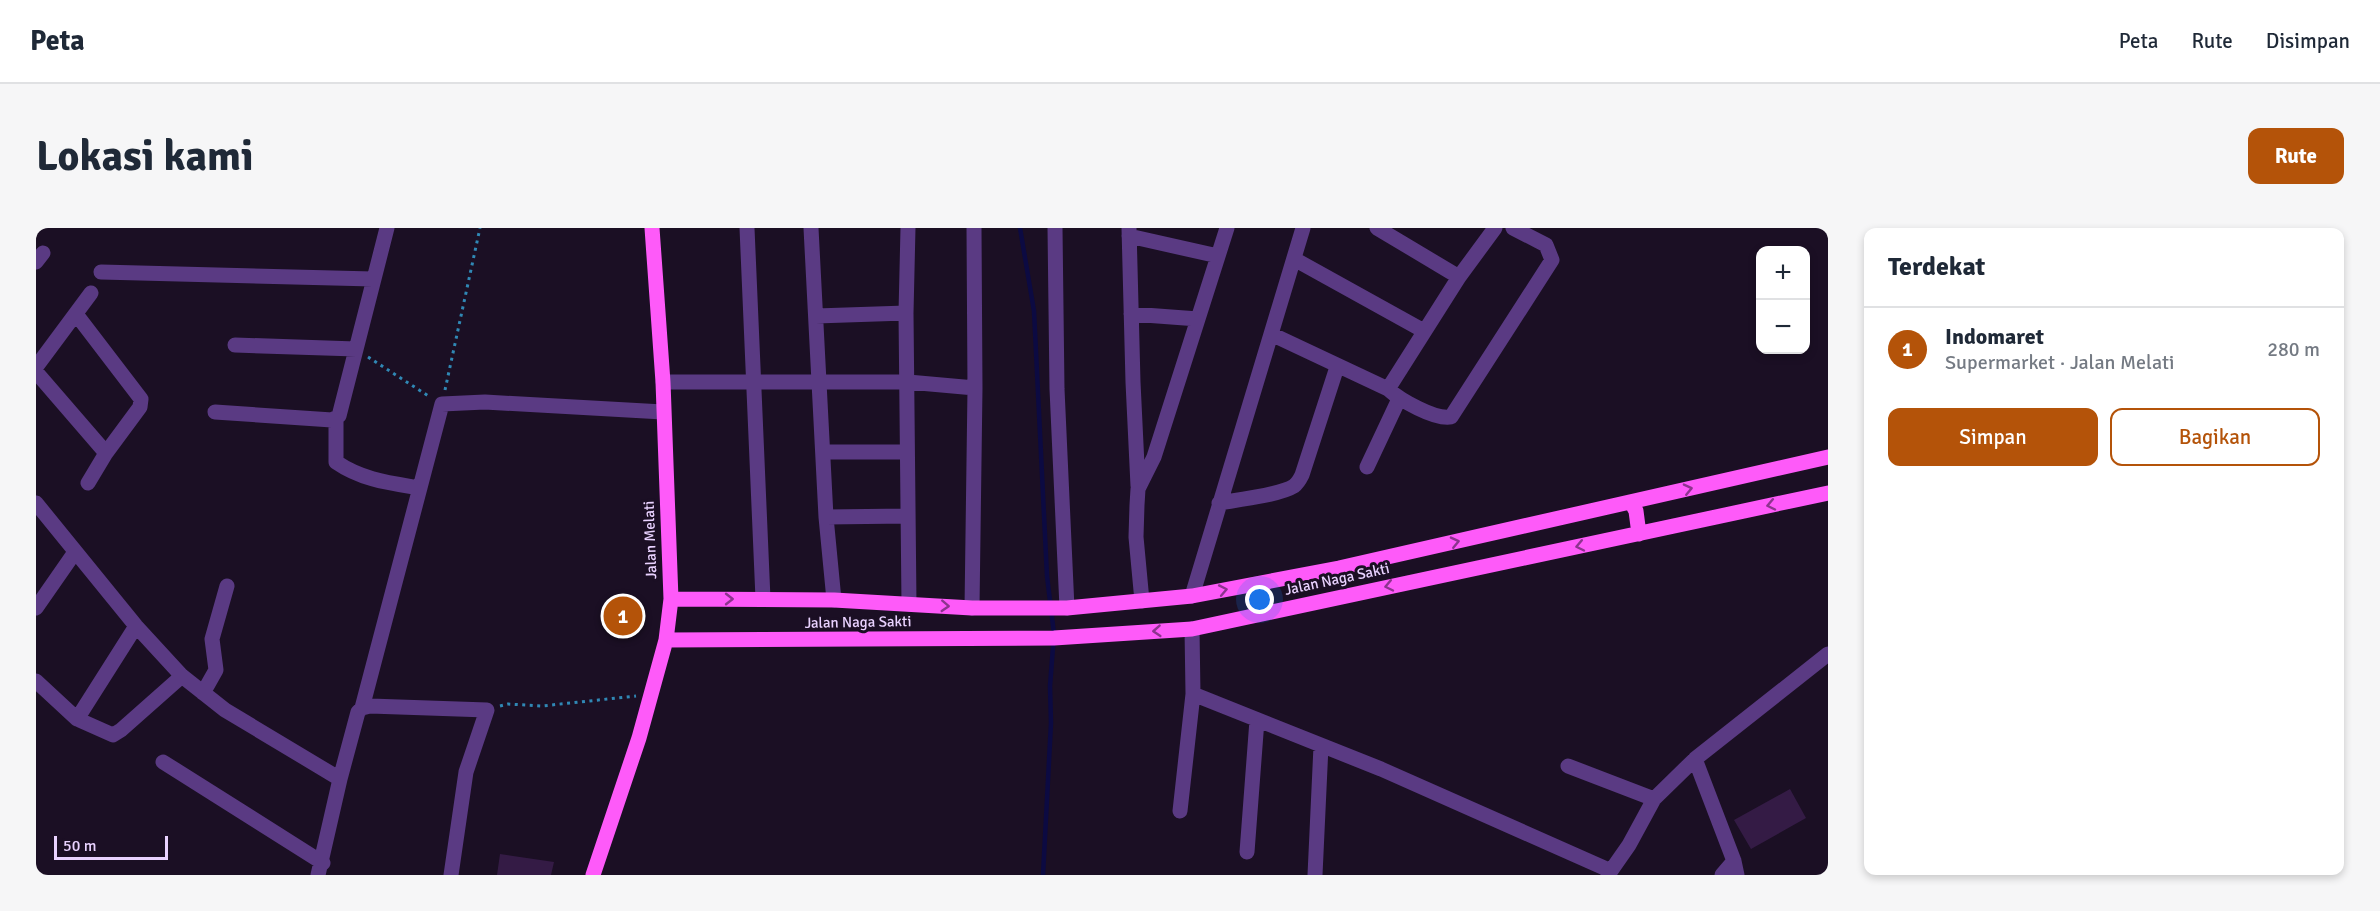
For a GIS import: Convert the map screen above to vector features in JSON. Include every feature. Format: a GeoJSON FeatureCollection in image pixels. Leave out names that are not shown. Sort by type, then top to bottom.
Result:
{"type":"FeatureCollection","features":[{"type":"Feature","properties":{"kind":"main road","name":"Jalan Melati"},"geometry":{"type":"LineString","coordinates":[[593,875],[639,738],[666,640],[671,599],[663,382],[652,228]]}},
{"type":"Feature","properties":{"kind":"main road","name":"Jalan Naga Sakti"},"geometry":{"type":"LineString","coordinates":[[671,599],[834,600],[972,608],[1067,608],[1192,596],[1339,568],[1828,457]]}},
{"type":"Feature","properties":{"kind":"main road","name":"Jalan Naga Sakti"},"geometry":{"type":"LineString","coordinates":[[666,640],[1054,638],[1191,629],[1828,493]]}},
{"type":"Feature","properties":{"kind":"main road"},"geometry":{"type":"LineString","coordinates":[[1631,502],[1636,512],[1639,534]]}},
{"type":"Feature","properties":{"kind":"street"},"geometry":{"type":"LineString","coordinates":[[387,228],[340,412],[336,418],[336,462],[348,471],[374,481],[420,488]]}},
{"type":"Feature","properties":{"kind":"street"},"geometry":{"type":"LineString","coordinates":[[747,228],[763,599]]}},
{"type":"Feature","properties":{"kind":"street"},"geometry":{"type":"LineString","coordinates":[[811,228],[826,517],[834,600]]}},
{"type":"Feature","properties":{"kind":"street"},"geometry":{"type":"LineString","coordinates":[[908,228],[906,313],[909,604]]}},
{"type":"Feature","properties":{"kind":"street"},"geometry":{"type":"LineString","coordinates":[[972,608],[975,388],[974,228]]}},
{"type":"Feature","properties":{"kind":"street"},"geometry":{"type":"LineString","coordinates":[[1055,228],[1057,389],[1067,608]]}},
{"type":"Feature","properties":{"kind":"street"},"geometry":{"type":"LineString","coordinates":[[1138,489],[1154,457],[1227,228]]}},
{"type":"Feature","properties":{"kind":"street"},"geometry":{"type":"LineString","coordinates":[[1192,596],[1303,228]]}},
{"type":"Feature","properties":{"kind":"street"},"geometry":{"type":"LineString","coordinates":[[1377,228],[1459,277]]}},
{"type":"Feature","properties":{"kind":"street"},"geometry":{"type":"LineString","coordinates":[[1367,467],[1394,394],[1424,332],[1459,277],[1495,228]]}},
{"type":"Feature","properties":{"kind":"street"},"geometry":{"type":"LineString","coordinates":[[1271,334],[1443,418],[1454,414],[1552,260],[1546,245],[1513,228]]}},
{"type":"Feature","properties":{"kind":"street"},"geometry":{"type":"LineString","coordinates":[[1142,601],[1136,537],[1138,489],[1129,232],[1218,256]]}},
{"type":"Feature","properties":{"kind":"street"},"geometry":{"type":"LineString","coordinates":[[1294,259],[1424,332]]}},
{"type":"Feature","properties":{"kind":"street"},"geometry":{"type":"LineString","coordinates":[[101,272],[373,279]]}},
{"type":"Feature","properties":{"kind":"street"},"geometry":{"type":"LineString","coordinates":[[92,293],[36,369],[106,453]]}},
{"type":"Feature","properties":{"kind":"street"},"geometry":{"type":"LineString","coordinates":[[816,316],[906,313]]}},
{"type":"Feature","properties":{"kind":"street"},"geometry":{"type":"LineString","coordinates":[[76,314],[141,399],[140,407],[106,453],[88,483]]}},
{"type":"Feature","properties":{"kind":"street"},"geometry":{"type":"LineString","coordinates":[[1131,314],[1198,319]]}},
{"type":"Feature","properties":{"kind":"street"},"geometry":{"type":"LineString","coordinates":[[235,345],[356,349]]}},
{"type":"Feature","properties":{"kind":"street"},"geometry":{"type":"LineString","coordinates":[[1219,503],[1264,495],[1292,488],[1296,484],[1305,466],[1337,367]]}},
{"type":"Feature","properties":{"kind":"street"},"geometry":{"type":"LineString","coordinates":[[663,382],[908,382],[975,388]]}},
{"type":"Feature","properties":{"kind":"street"},"geometry":{"type":"LineString","coordinates":[[163,762],[320,869],[340,779],[358,712],[362,708],[442,404],[485,402],[663,412]]}},
{"type":"Feature","properties":{"kind":"street"},"geometry":{"type":"LineString","coordinates":[[215,412],[332,420],[336,418]]}},
{"type":"Feature","properties":{"kind":"street"},"geometry":{"type":"LineString","coordinates":[[823,452],[907,452]]}},
{"type":"Feature","properties":{"kind":"street"},"geometry":{"type":"LineString","coordinates":[[36,503],[136,626],[182,676],[225,710],[340,779]]}},
{"type":"Feature","properties":{"kind":"street"},"geometry":{"type":"LineString","coordinates":[[826,517],[907,516]]}},
{"type":"Feature","properties":{"kind":"street"},"geometry":{"type":"LineString","coordinates":[[36,608],[75,552]]}},
{"type":"Feature","properties":{"kind":"street"},"geometry":{"type":"LineString","coordinates":[[204,693],[216,670],[212,639],[227,585]]}},
{"type":"Feature","properties":{"kind":"street"},"geometry":{"type":"LineString","coordinates":[[76,719],[136,626]]}},
{"type":"Feature","properties":{"kind":"street"},"geometry":{"type":"LineString","coordinates":[[1180,811],[1193,694],[1191,629]]}},
{"type":"Feature","properties":{"kind":"street"},"geometry":{"type":"LineString","coordinates":[[1193,694],[1381,769],[1608,873],[1629,845],[1654,799],[1695,759],[1828,654]]}},
{"type":"Feature","properties":{"kind":"street"},"geometry":{"type":"LineString","coordinates":[[36,681],[76,719],[109,734],[117,733],[182,676]]}},
{"type":"Feature","properties":{"kind":"street"},"geometry":{"type":"LineString","coordinates":[[362,708],[369,706],[487,710],[466,772],[451,875]]}},
{"type":"Feature","properties":{"kind":"street"},"geometry":{"type":"LineString","coordinates":[[1248,852],[1257,720]]}},
{"type":"Feature","properties":{"kind":"street"},"geometry":{"type":"LineString","coordinates":[[1315,875],[1321,746]]}},
{"type":"Feature","properties":{"kind":"street"},"geometry":{"type":"LineString","coordinates":[[1695,759],[1736,868],[1722,875]]}},
{"type":"Feature","properties":{"kind":"street"},"geometry":{"type":"LineString","coordinates":[[1568,766],[1654,799]]}},
{"type":"Feature","properties":{"kind":"path"},"geometry":{"type":"LineString","coordinates":[[356,349],[442,404],[480,228]]}},
{"type":"Feature","properties":{"kind":"path"},"geometry":{"type":"LineString","coordinates":[[487,710],[508,704],[542,706],[651,694]]}},
{"type":"Feature","properties":{"kind":"building"},"geometry":{"type":"Polygon","coordinates":[[[639,607],[636,624],[610,625],[609,609],[639,607]]]}},
{"type":"Feature","properties":{"kind":"building"},"geometry":{"type":"Polygon","coordinates":[[[1790,789],[1806,818],[1751,849],[1734,820],[1790,789]]]}},
{"type":"Feature","properties":{"kind":"building"},"geometry":{"type":"Polygon","coordinates":[[[500,854],[554,862],[551,875],[497,875],[500,854]]]}},
{"type":"Feature","properties":{"kind":"waterway"},"geometry":{"type":"LineString","coordinates":[[1020,228],[1034,311],[1047,576],[1054,634],[1043,875]]}},
{"type":"Feature","properties":{"kind":"place","name":"Indomaret"},"geometry":{"type":"Point","coordinates":[623,616]}}]}
